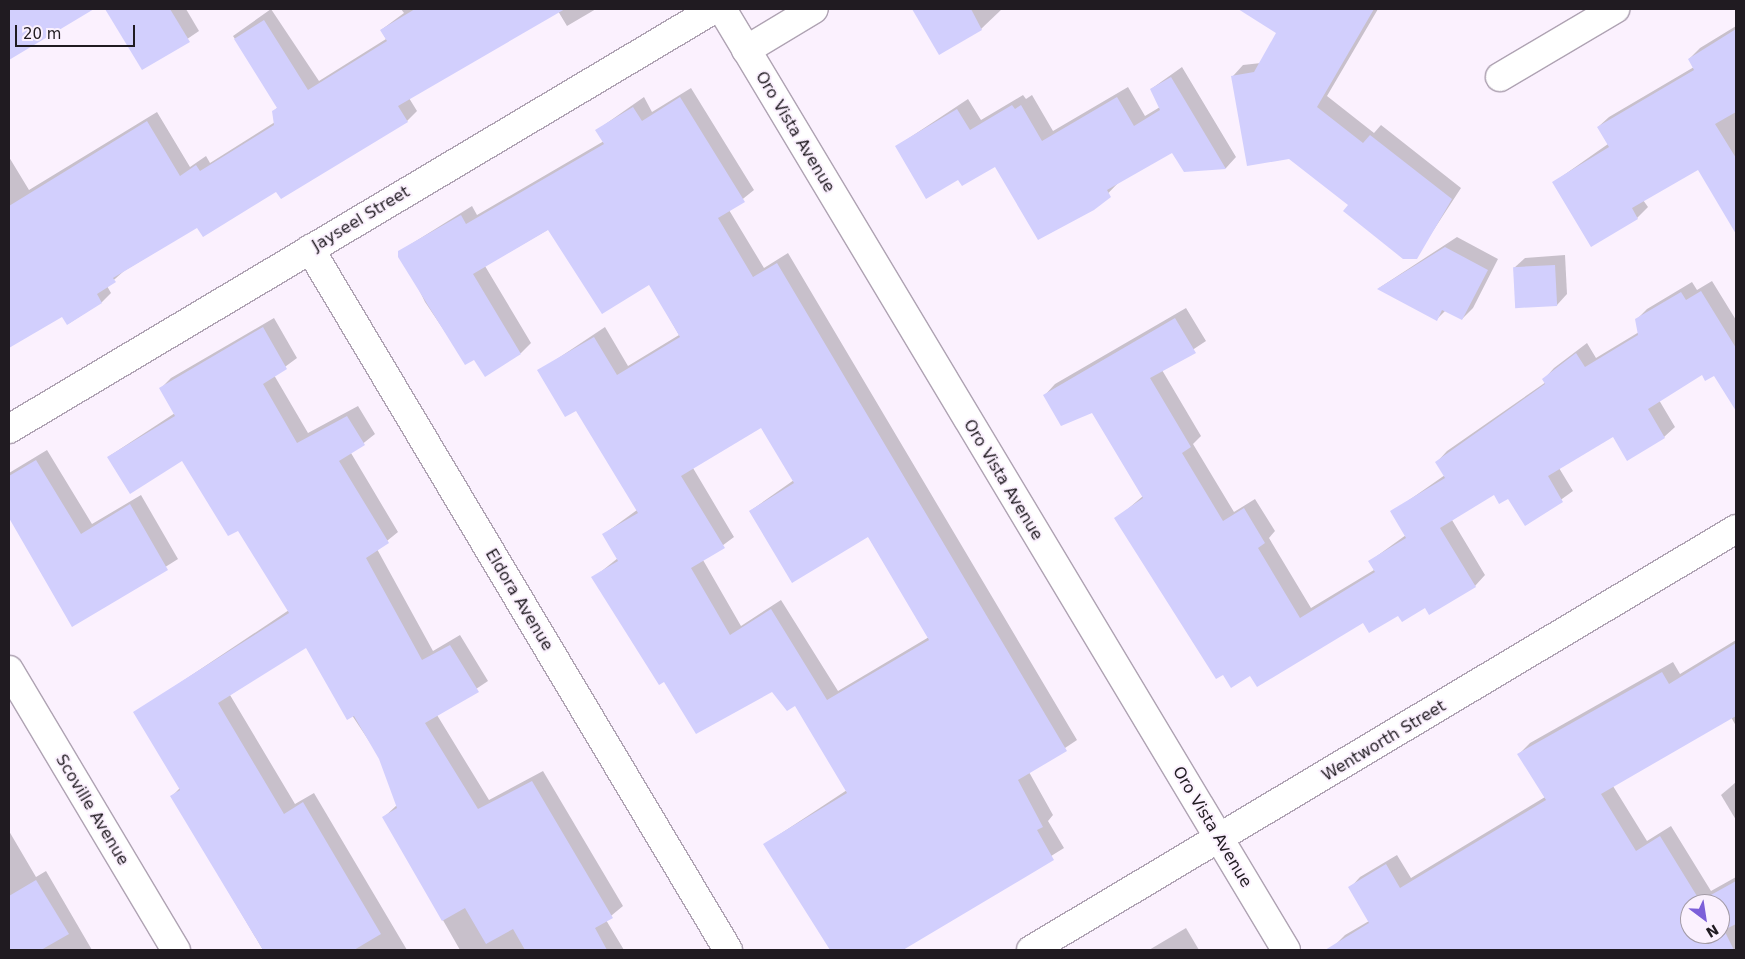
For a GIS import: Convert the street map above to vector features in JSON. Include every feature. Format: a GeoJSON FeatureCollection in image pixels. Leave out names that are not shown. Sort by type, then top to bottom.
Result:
{"type":"FeatureCollection","features":[{"type":"Feature","properties":{"kind":"street","name":"Jayseel Street"},"geometry":{"type":"LineString","coordinates":[[9,429],[714,9]]}},
{"type":"Feature","properties":{"kind":"street","name":"Oro Vista Avenue"},"geometry":{"type":"LineString","coordinates":[[722,9],[1286,950]]}},
{"type":"Feature","properties":{"kind":"street"},"geometry":{"type":"LineString","coordinates":[[746,50],[814,9]]}},
{"type":"Feature","properties":{"kind":"street"},"geometry":{"type":"LineString","coordinates":[[1500,77],[1615,9]]}},
{"type":"Feature","properties":{"kind":"street","name":"Eldora Avenue"},"geometry":{"type":"LineString","coordinates":[[310,249],[728,950]]}},
{"type":"Feature","properties":{"kind":"street","name":"Wentworth Street"},"geometry":{"type":"LineString","coordinates":[[1031,950],[1219,840],[1736,529]]}},
{"type":"Feature","properties":{"kind":"street","name":"Scoville Avenue"},"geometry":{"type":"LineString","coordinates":[[9,670],[176,950]]}},
{"type":"Feature","properties":{"kind":"building"},"geometry":{"type":"Polygon","coordinates":[[[9,9],[94,9],[9,60],[9,9]]]}},
{"type":"Feature","properties":{"kind":"building"},"geometry":{"type":"Polygon","coordinates":[[[105,9],[170,9],[190,42],[142,70],[105,9]]]}},
{"type":"Feature","properties":{"kind":"building"},"geometry":{"type":"Polygon","coordinates":[[[415,9],[565,9],[398,106],[408,122],[281,199],[276,192],[203,237],[197,228],[113,278],[116,282],[97,294],[102,303],[67,325],[62,317],[9,348],[9,206],[147,121],[180,176],[196,165],[200,171],[274,125],[272,111],[277,108],[234,39],[264,20],[308,90],[387,41],[380,30],[415,9]]]}},
{"type":"Feature","properties":{"kind":"building"},"geometry":{"type":"Polygon","coordinates":[[[912,9],[971,9],[982,30],[939,55],[912,9]]]}},
{"type":"Feature","properties":{"kind":"building"},"geometry":{"type":"Polygon","coordinates":[[[1238,9],[1374,9],[1317,107],[1363,143],[1370,135],[1452,199],[1417,259],[1403,259],[1343,211],[1348,205],[1289,159],[1247,166],[1231,76],[1254,72],[1276,33],[1238,9]]]}},
{"type":"Feature","properties":{"kind":"building"},"geometry":{"type":"Polygon","coordinates":[[[1736,29],[1736,112],[1715,124],[1736,158],[1736,234],[1698,170],[1632,208],[1638,219],[1591,247],[1552,182],[1609,147],[1597,127],[1694,70],[1688,59],[1736,29]]]}},
{"type":"Feature","properties":{"kind":"building"},"geometry":{"type":"Polygon","coordinates":[[[1171,77],[1226,169],[1184,172],[1172,153],[1107,190],[1111,197],[1094,210],[1038,240],[995,167],[962,186],[958,180],[926,199],[895,146],[957,109],[970,130],[1012,105],[1015,109],[1021,105],[1042,141],[1117,97],[1134,126],[1160,110],[1150,89],[1171,77]]]}},
{"type":"Feature","properties":{"kind":"building"},"geometry":{"type":"Polygon","coordinates":[[[680,97],[745,202],[718,218],[753,277],[777,263],[1067,751],[1018,780],[1043,827],[1037,830],[1054,860],[903,950],[830,950],[763,844],[847,793],[795,706],[787,711],[772,692],[696,734],[664,682],[659,685],[591,577],[618,561],[602,534],[638,513],[576,411],[565,417],[537,370],[594,337],[617,375],[680,337],[649,285],[602,314],[548,230],[473,274],[521,354],[485,377],[474,360],[465,365],[398,257],[398,251],[461,215],[466,224],[604,144],[595,130],[633,107],[642,121],[680,97]],[[761,428],[681,476],[725,548],[691,568],[730,635],[771,609],[827,700],[929,640],[868,537],[792,583],[749,511],[794,483],[761,428]]]}},
{"type":"Feature","properties":{"kind":"building"},"geometry":{"type":"Polygon","coordinates":[[[1445,247],[1488,270],[1462,320],[1442,310],[1437,321],[1377,289],[1445,247]]]}},
{"type":"Feature","properties":{"kind":"building"},"geometry":{"type":"Polygon","coordinates":[[[1555,265],[1557,306],[1515,308],[1513,267],[1555,265]]]}},
{"type":"Feature","properties":{"kind":"building"},"geometry":{"type":"Polygon","coordinates":[[[1701,291],[1736,348],[1736,411],[1714,376],[1705,381],[1702,375],[1648,409],[1665,438],[1627,461],[1613,437],[1548,476],[1563,502],[1525,526],[1508,499],[1499,504],[1494,495],[1440,528],[1476,587],[1429,615],[1425,608],[1402,622],[1398,616],[1369,633],[1363,623],[1257,687],[1250,676],[1231,688],[1223,675],[1216,679],[1114,518],[1143,498],[1092,413],[1061,426],[1043,395],[1175,318],[1196,353],[1150,378],[1191,447],[1182,453],[1223,521],[1244,508],[1265,543],[1258,548],[1300,618],[1375,572],[1368,561],[1406,538],[1390,511],[1445,478],[1435,462],[1545,384],[1542,379],[1576,353],[1585,367],[1638,335],[1635,319],[1681,292],[1686,300],[1701,291]]]}},
{"type":"Feature","properties":{"kind":"building"},"geometry":{"type":"Polygon","coordinates":[[[263,327],[287,369],[263,384],[297,443],[347,416],[365,445],[339,461],[389,543],[366,558],[422,660],[450,645],[479,692],[425,723],[478,809],[532,781],[613,918],[595,928],[607,950],[525,950],[513,929],[486,944],[465,908],[442,921],[382,817],[397,808],[379,759],[354,716],[347,720],[306,648],[218,703],[284,814],[303,802],[381,934],[354,950],[263,950],[170,796],[180,790],[133,712],[289,613],[238,531],[228,536],[182,461],[130,494],[107,457],[175,416],[159,388],[263,327]]]}},
{"type":"Feature","properties":{"kind":"building"},"geometry":{"type":"Polygon","coordinates":[[[36,460],[81,534],[130,504],[168,570],[72,627],[9,518],[9,476],[36,460]]]}},
{"type":"Feature","properties":{"kind":"building"},"geometry":{"type":"Polygon","coordinates":[[[1736,643],[1736,716],[1601,794],[1636,851],[1660,836],[1696,894],[1680,894],[1680,944],[1730,944],[1730,942],[1734,950],[1325,950],[1369,923],[1348,887],[1386,864],[1400,888],[1546,800],[1517,754],[1662,672],[1669,684],[1736,643]]]}},
{"type":"Feature","properties":{"kind":"building"},"geometry":{"type":"Polygon","coordinates":[[[36,880],[69,934],[41,950],[9,950],[9,896],[36,880]]]}},
{"type":"Feature","properties":{"kind":"building"},"geometry":{"type":"Polygon","coordinates":[[[1736,881],[1736,924],[1730,927],[1730,894],[1713,894],[1736,881]]]}}]}
